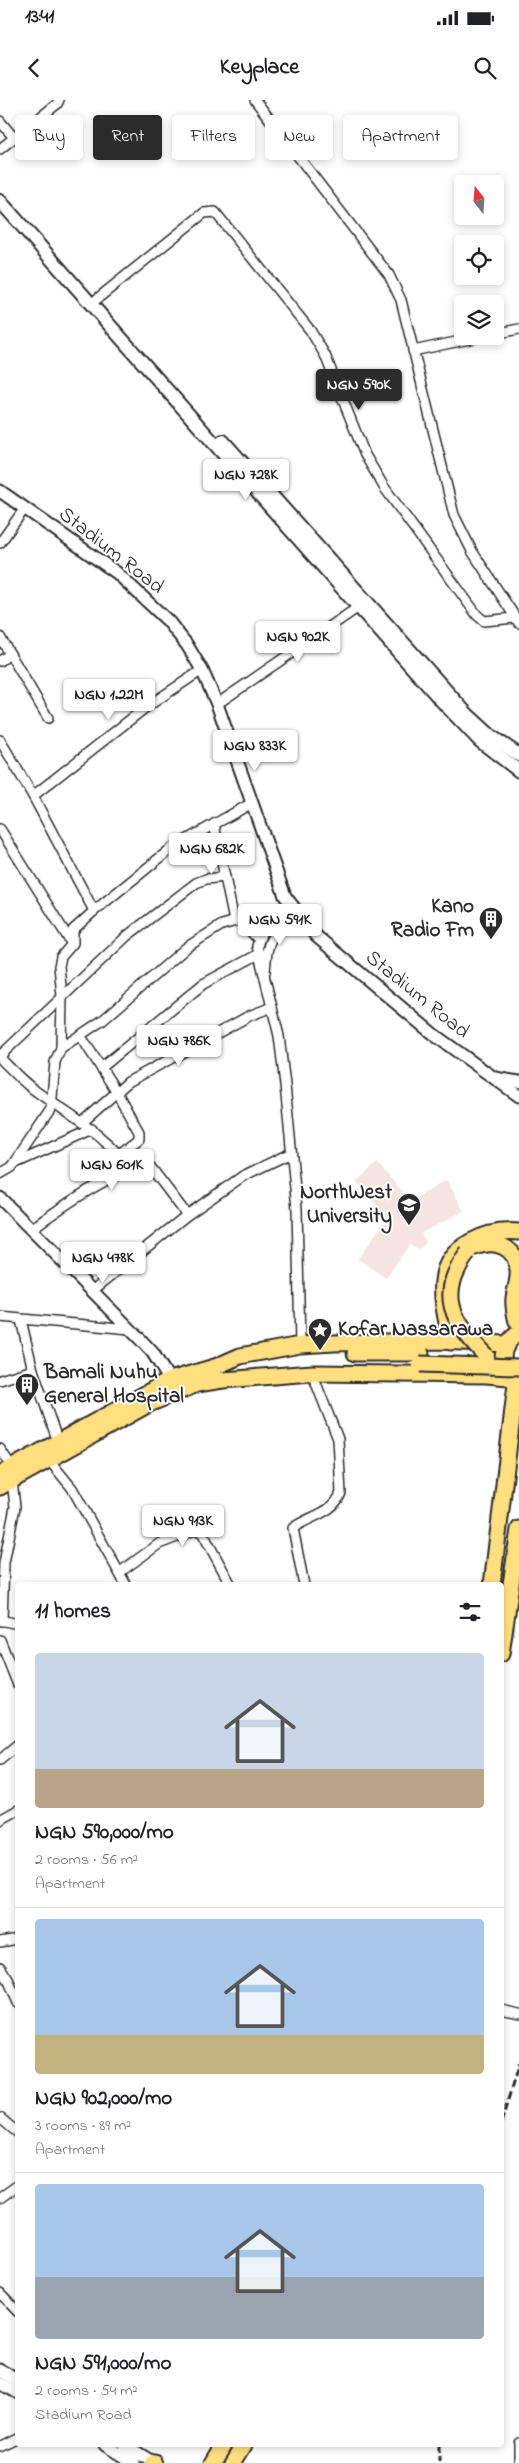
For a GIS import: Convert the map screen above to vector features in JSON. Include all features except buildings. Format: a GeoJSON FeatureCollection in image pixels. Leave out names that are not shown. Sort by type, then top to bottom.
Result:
{"type":"FeatureCollection","features":[{"type":"Feature","properties":{"kind":"main road"},"geometry":{"type":"LineString","coordinates":[[0,190],[362,604],[460,722],[480,741],[519,771]]}},
{"type":"Feature","properties":{"kind":"main road"},"geometry":{"type":"LineString","coordinates":[[0,201],[362,604],[467,714],[492,736],[519,755]]}},
{"type":"Feature","properties":{"kind":"main road"},"geometry":{"type":"LineString","coordinates":[[450,1342],[442,1291],[443,1278],[448,1267],[466,1245],[478,1237],[499,1232],[519,1232]]}},
{"type":"Feature","properties":{"kind":"main road"},"geometry":{"type":"LineString","coordinates":[[486,1356],[464,1333],[455,1318],[452,1306],[453,1276],[468,1252],[482,1244],[492,1243],[502,1245],[514,1256],[518,1268],[514,1298],[515,1329],[503,1361],[516,1378],[492,1582]]}},
{"type":"Feature","properties":{"kind":"main road"},"geometry":{"type":"LineString","coordinates":[[219,1373],[240,1356],[300,1345],[450,1342],[515,1329]]}},
{"type":"Feature","properties":{"kind":"main road"},"geometry":{"type":"LineString","coordinates":[[6,1477],[58,1442],[173,1386],[219,1373],[421,1358],[519,1357]]}},
{"type":"Feature","properties":{"kind":"main road"},"geometry":{"type":"LineString","coordinates":[[421,1358],[516,1378]]}},
{"type":"Feature","properties":{"kind":"main road"},"geometry":{"type":"LineString","coordinates":[[219,1373],[487,1375],[516,1378]]}},
{"type":"Feature","properties":{"kind":"main road"},"geometry":{"type":"LineString","coordinates":[[6,1477],[49,1460],[173,1386]]}},
{"type":"Feature","properties":{"kind":"main road"},"geometry":{"type":"LineString","coordinates":[[504,1635],[518,1548],[519,1529]]}},
{"type":"Feature","properties":{"kind":"main road"},"geometry":{"type":"LineString","coordinates":[[212,2463],[223,2447]]}},
{"type":"Feature","properties":{"kind":"main road"},"geometry":{"type":"LineString","coordinates":[[233,2463],[243,2447]]}},
{"type":"Feature","properties":{"kind":"street"},"geometry":{"type":"LineString","coordinates":[[0,149],[57,104],[59,100]]}},
{"type":"Feature","properties":{"kind":"street"},"geometry":{"type":"LineString","coordinates":[[255,100],[389,275],[401,300],[454,515],[472,551],[517,621]]}},
{"type":"Feature","properties":{"kind":"street"},"geometry":{"type":"LineString","coordinates":[[0,121],[14,138]]}},
{"type":"Feature","properties":{"kind":"street"},"geometry":{"type":"LineString","coordinates":[[96,299],[204,213],[215,212],[310,330],[325,355],[365,455],[384,487],[477,615],[484,620],[517,621]]}},
{"type":"Feature","properties":{"kind":"street"},"geometry":{"type":"LineString","coordinates":[[504,332],[519,329]]}},
{"type":"Feature","properties":{"kind":"street"},"geometry":{"type":"LineString","coordinates":[[413,351],[454,342]]}},
{"type":"Feature","properties":{"kind":"street","name":"Stadium Road"},"geometry":{"type":"LineString","coordinates":[[0,491],[116,573],[147,600],[187,645],[202,670],[217,704],[280,883],[293,908],[316,936],[433,1034],[491,1078],[519,1096]]}},
{"type":"Feature","properties":{"kind":"street"},"geometry":{"type":"LineString","coordinates":[[0,543],[25,508]]}},
{"type":"Feature","properties":{"kind":"street"},"geometry":{"type":"LineString","coordinates":[[217,704],[362,604]]}},
{"type":"Feature","properties":{"kind":"street"},"geometry":{"type":"LineString","coordinates":[[0,637],[48,718]]}},
{"type":"Feature","properties":{"kind":"street"},"geometry":{"type":"LineString","coordinates":[[0,661],[10,654]]}},
{"type":"Feature","properties":{"kind":"street"},"geometry":{"type":"LineString","coordinates":[[33,796],[144,708],[202,670]]}},
{"type":"Feature","properties":{"kind":"street"},"geometry":{"type":"LineString","coordinates":[[0,740],[33,796],[94,911]]}},
{"type":"Feature","properties":{"kind":"street"},"geometry":{"type":"LineString","coordinates":[[16,1163],[48,1116],[53,1102],[55,1062],[62,1048],[62,996],[59,960],[72,944],[74,930],[94,911],[172,848],[252,803]]}},
{"type":"Feature","properties":{"kind":"street"},"geometry":{"type":"LineString","coordinates":[[214,824],[234,921]]}},
{"type":"Feature","properties":{"kind":"street"},"geometry":{"type":"LineString","coordinates":[[0,829],[72,944]]}},
{"type":"Feature","properties":{"kind":"street"},"geometry":{"type":"LineString","coordinates":[[132,1170],[119,1154],[92,1129],[32,1089],[2,1060],[1,1055],[127,936],[185,891],[206,879],[224,877]]}},
{"type":"Feature","properties":{"kind":"street"},"geometry":{"type":"LineString","coordinates":[[293,908],[262,931],[258,939],[257,955],[279,1036],[297,1209],[300,1345]]}},
{"type":"Feature","properties":{"kind":"street"},"geometry":{"type":"LineString","coordinates":[[264,977],[266,951],[272,936],[301,917]]}},
{"type":"Feature","properties":{"kind":"street"},"geometry":{"type":"LineString","coordinates":[[62,1048],[103,1020],[188,947],[222,925],[234,921],[243,922],[258,939]]}},
{"type":"Feature","properties":{"kind":"street"},"geometry":{"type":"LineString","coordinates":[[102,1068],[203,984],[257,955]]}},
{"type":"Feature","properties":{"kind":"street"},"geometry":{"type":"LineString","coordinates":[[83,1122],[116,1091],[159,1064],[249,1016],[272,1007]]}},
{"type":"Feature","properties":{"kind":"street"},"geometry":{"type":"LineString","coordinates":[[80,1035],[116,1091],[140,1136],[119,1154]]}},
{"type":"Feature","properties":{"kind":"street","name":"Stadium Road"},"geometry":{"type":"LineString","coordinates":[[491,1078],[519,1082]]}},
{"type":"Feature","properties":{"kind":"street"},"geometry":{"type":"LineString","coordinates":[[0,1174],[16,1163],[51,1149],[92,1129]]}},
{"type":"Feature","properties":{"kind":"street"},"geometry":{"type":"LineString","coordinates":[[92,1291],[187,1215],[243,1176],[291,1152]]}},
{"type":"Feature","properties":{"kind":"street"},"geometry":{"type":"LineString","coordinates":[[30,1230],[85,1191],[132,1170],[147,1167],[152,1169],[187,1215]]}},
{"type":"Feature","properties":{"kind":"street"},"geometry":{"type":"LineString","coordinates":[[0,1198],[153,1353],[173,1386]]}},
{"type":"Feature","properties":{"kind":"street"},"geometry":{"type":"LineString","coordinates":[[0,1317],[130,1329]]}},
{"type":"Feature","properties":{"kind":"street"},"geometry":{"type":"LineString","coordinates":[[21,1320],[33,1370],[58,1442]]}},
{"type":"Feature","properties":{"kind":"street"},"geometry":{"type":"LineString","coordinates":[[0,1380],[33,1370]]}},
{"type":"Feature","properties":{"kind":"street"},"geometry":{"type":"LineString","coordinates":[[303,1582],[293,1528],[324,1512],[339,1498],[341,1493],[338,1439],[312,1373]]}},
{"type":"Feature","properties":{"kind":"street"},"geometry":{"type":"LineString","coordinates":[[0,1449],[6,1477],[16,1506],[4,1563],[1,1620],[15,1623]]}},
{"type":"Feature","properties":{"kind":"street"},"geometry":{"type":"LineString","coordinates":[[49,1460],[72,1488],[125,1582]]}},
{"type":"Feature","properties":{"kind":"street"},"geometry":{"type":"LineString","coordinates":[[120,1572],[159,1544],[194,1530],[202,1532],[230,1582]]}},
{"type":"Feature","properties":{"kind":"street"},"geometry":{"type":"LineString","coordinates":[[0,1640],[15,1678]]}},
{"type":"Feature","properties":{"kind":"street"},"geometry":{"type":"LineString","coordinates":[[0,1760],[15,1748]]}},
{"type":"Feature","properties":{"kind":"street"},"geometry":{"type":"LineString","coordinates":[[0,1820],[15,1812]]}},
{"type":"Feature","properties":{"kind":"street"},"geometry":{"type":"LineString","coordinates":[[0,1942],[15,1940]]}},
{"type":"Feature","properties":{"kind":"street"},"geometry":{"type":"LineString","coordinates":[[1,1970],[15,1997]]}},
{"type":"Feature","properties":{"kind":"street"},"geometry":{"type":"LineString","coordinates":[[504,2011],[519,2014]]}},
{"type":"Feature","properties":{"kind":"street"},"geometry":{"type":"LineString","coordinates":[[0,2118],[15,2130]]}},
{"type":"Feature","properties":{"kind":"street"},"geometry":{"type":"LineString","coordinates":[[0,2198],[15,2187]]}},
{"type":"Feature","properties":{"kind":"street"},"geometry":{"type":"LineString","coordinates":[[0,2292],[15,2305]]}},
{"type":"Feature","properties":{"kind":"street"},"geometry":{"type":"LineString","coordinates":[[0,2370],[15,2379]]}},
{"type":"Feature","properties":{"kind":"street"},"geometry":{"type":"LineString","coordinates":[[0,2383],[15,2391]]}},
{"type":"Feature","properties":{"kind":"street"},"geometry":{"type":"LineString","coordinates":[[0,2446],[15,2438]]}},
{"type":"Feature","properties":{"kind":"street"},"geometry":{"type":"LineString","coordinates":[[519,2443],[519,2463]]}},
{"type":"Feature","properties":{"kind":"street"},"geometry":{"type":"LineString","coordinates":[[108,2447],[134,2463]]}},
{"type":"Feature","properties":{"kind":"street"},"geometry":{"type":"LineString","coordinates":[[128,2447],[154,2463]]}},
{"type":"Feature","properties":{"kind":"shaded area","name":"NorthWest University"},"geometry":{"type":"Polygon","coordinates":[[[377,1163],[411,1201],[447,1180],[464,1211],[421,1233],[426,1242],[419,1250],[410,1244],[386,1278],[358,1259],[387,1218],[356,1182],[377,1163]]]}},
{"type":"Feature","properties":{"kind":"railway"},"geometry":{"type":"LineString","coordinates":[[504,2113],[519,2063]]}},
{"type":"Feature","properties":{"kind":"railway"},"geometry":{"type":"LineString","coordinates":[[439,2447],[439,2463]]}},
{"type":"Feature","properties":{"kind":"place","name":"Kano Radio Fm"},"geometry":{"type":"Point","coordinates":[491,940]}},
{"type":"Feature","properties":{"kind":"place","name":"NorthWest University"},"geometry":{"type":"Point","coordinates":[409,1226]}},
{"type":"Feature","properties":{"kind":"place","name":"Kofar Nassarawa"},"geometry":{"type":"Point","coordinates":[320,1351]}},
{"type":"Feature","properties":{"kind":"place","name":"Bamali Nuhu General Hospital"},"geometry":{"type":"Point","coordinates":[27,1406]}}]}
